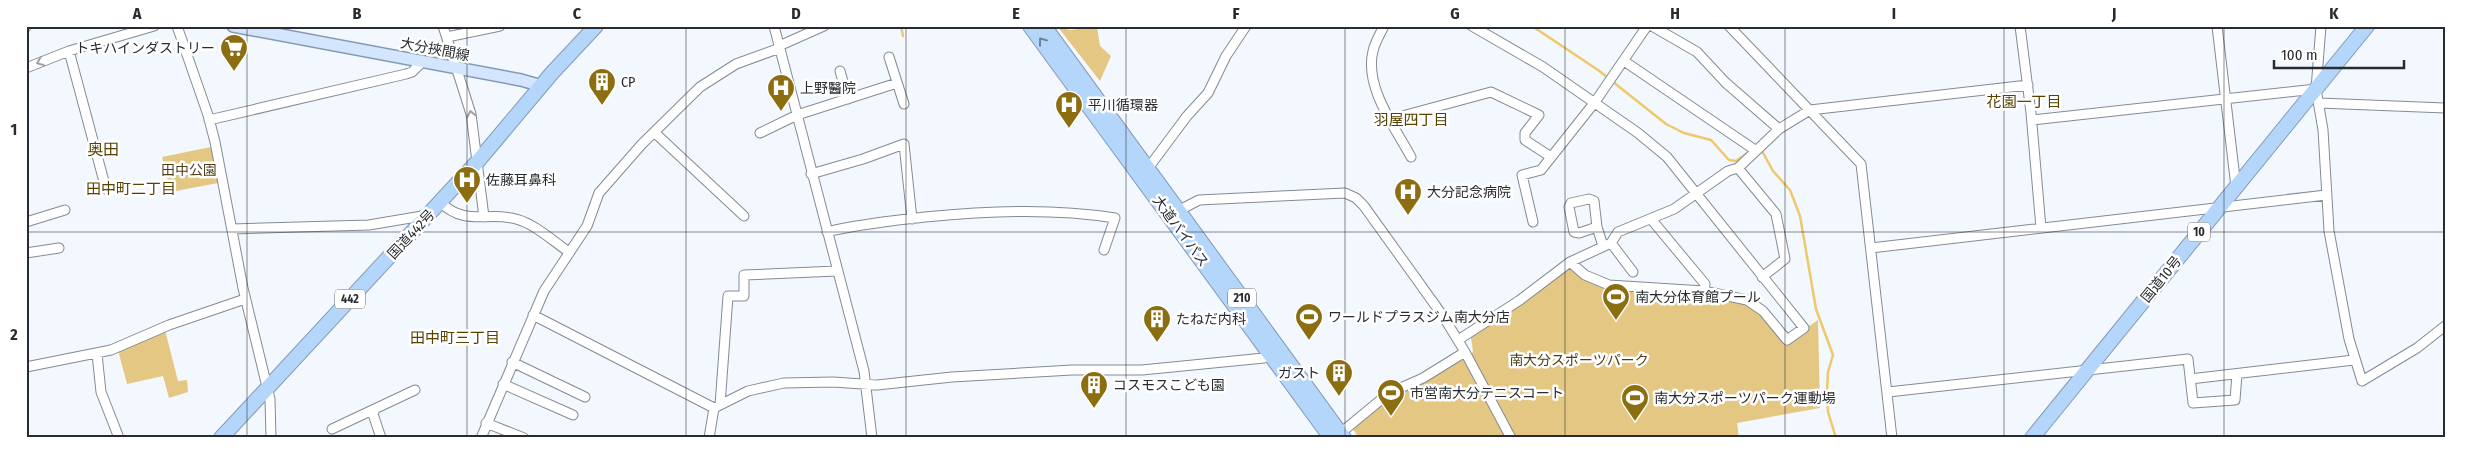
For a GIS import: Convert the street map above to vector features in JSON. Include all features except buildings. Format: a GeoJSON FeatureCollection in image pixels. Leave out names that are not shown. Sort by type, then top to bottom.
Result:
{"type":"FeatureCollection","features":[{"type":"Feature","properties":{"kind":"highway","name":"国道442号"},"geometry":{"type":"LineString","coordinates":[[221,438],[478,161],[596,26]]}},
{"type":"Feature","properties":{"kind":"highway","name":"大道バイパス"},"geometry":{"type":"LineString","coordinates":[[1030,26],[1145,173]]}},
{"type":"Feature","properties":{"kind":"highway","name":"大道バイパス"},"geometry":{"type":"LineString","coordinates":[[1044,26],[1145,173],[1338,437]]}},
{"type":"Feature","properties":{"kind":"highway","name":"国道10号"},"geometry":{"type":"LineString","coordinates":[[2032,438],[2367,26]]}},
{"type":"Feature","properties":{"kind":"main road","name":"大分挾間線"},"geometry":{"type":"LineString","coordinates":[[233,26],[521,80],[542,86]]}},
{"type":"Feature","properties":{"kind":"street"},"geometry":{"type":"LineString","coordinates":[[26,68],[69,52],[154,26]]}},
{"type":"Feature","properties":{"kind":"street"},"geometry":{"type":"LineString","coordinates":[[177,26],[210,120],[245,299],[268,387],[271,438]]}},
{"type":"Feature","properties":{"kind":"street"},"geometry":{"type":"LineString","coordinates":[[443,26],[470,110],[484,217]]}},
{"type":"Feature","properties":{"kind":"street"},"geometry":{"type":"LineString","coordinates":[[447,37],[500,26]]}},
{"type":"Feature","properties":{"kind":"street"},"geometry":{"type":"LineString","coordinates":[[774,26],[867,384],[872,438]]}},
{"type":"Feature","properties":{"kind":"street"},"geometry":{"type":"LineString","coordinates":[[481,438],[547,284],[587,226],[599,193],[654,132],[688,97],[705,83],[745,60],[780,47],[824,26]]}},
{"type":"Feature","properties":{"kind":"street"},"geometry":{"type":"LineString","coordinates":[[1145,173],[1208,93],[1226,56],[1246,26]]}},
{"type":"Feature","properties":{"kind":"street"},"geometry":{"type":"LineString","coordinates":[[1384,26],[1373,50],[1371,67],[1377,91],[1411,157]]}},
{"type":"Feature","properties":{"kind":"street"},"geometry":{"type":"LineString","coordinates":[[1472,26],[1534,61],[1638,133],[1667,157],[1762,278],[1804,328],[1786,340],[1763,311],[1747,300],[1704,290],[1609,285],[1585,275],[1570,262]]}},
{"type":"Feature","properties":{"kind":"street"},"geometry":{"type":"LineString","coordinates":[[1533,222],[1522,175],[1541,170],[1595,102],[1647,26]]}},
{"type":"Feature","properties":{"kind":"street"},"geometry":{"type":"LineString","coordinates":[[1652,26],[1697,52],[1726,83],[1779,129]]}},
{"type":"Feature","properties":{"kind":"street"},"geometry":{"type":"LineString","coordinates":[[1729,26],[1861,164],[1892,438]]}},
{"type":"Feature","properties":{"kind":"street"},"geometry":{"type":"LineString","coordinates":[[2020,26],[2032,120],[2042,228]]}},
{"type":"Feature","properties":{"kind":"street"},"geometry":{"type":"LineString","coordinates":[[2217,26],[2236,187]]}},
{"type":"Feature","properties":{"kind":"street"},"geometry":{"type":"LineString","coordinates":[[2321,26],[2316,89],[2319,103],[2329,231],[2354,360],[2362,382],[2417,348],[2445,326]]}},
{"type":"Feature","properties":{"kind":"street"},"geometry":{"type":"LineString","coordinates":[[69,52],[106,189]]}},
{"type":"Feature","properties":{"kind":"street"},"geometry":{"type":"LineString","coordinates":[[889,56],[904,104]]}},
{"type":"Feature","properties":{"kind":"street"},"geometry":{"type":"LineString","coordinates":[[1624,61],[1755,150]]}},
{"type":"Feature","properties":{"kind":"street"},"geometry":{"type":"LineString","coordinates":[[210,120],[406,74],[412,72],[422,62]]}},
{"type":"Feature","properties":{"kind":"street"},"geometry":{"type":"LineString","coordinates":[[840,71],[848,99]]}},
{"type":"Feature","properties":{"kind":"street"},"geometry":{"type":"LineString","coordinates":[[760,134],[797,115],[898,83]]}},
{"type":"Feature","properties":{"kind":"street"},"geometry":{"type":"LineString","coordinates":[[1458,340],[1520,300],[1570,262],[1607,245],[1618,232],[1674,208],[1728,171],[1738,168],[1779,129],[1810,110],[2028,85]]}},
{"type":"Feature","properties":{"kind":"street"},"geometry":{"type":"LineString","coordinates":[[2032,120],[2316,89]]}},
{"type":"Feature","properties":{"kind":"street"},"geometry":{"type":"LineString","coordinates":[[1391,119],[1491,92],[1539,115],[1525,133],[1525,140],[1551,157]]}},
{"type":"Feature","properties":{"kind":"street"},"geometry":{"type":"LineString","coordinates":[[2319,103],[2445,108]]}},
{"type":"Feature","properties":{"kind":"street"},"geometry":{"type":"LineString","coordinates":[[654,132],[744,216]]}},
{"type":"Feature","properties":{"kind":"street"},"geometry":{"type":"LineString","coordinates":[[811,174],[863,159],[904,144],[912,218]]}},
{"type":"Feature","properties":{"kind":"street"},"geometry":{"type":"LineString","coordinates":[[1738,168],[1776,214],[1785,259],[1762,278]]}},
{"type":"Feature","properties":{"kind":"street"},"geometry":{"type":"LineString","coordinates":[[1174,213],[1199,200],[1345,193],[1356,198],[1458,340],[1511,438]]}},
{"type":"Feature","properties":{"kind":"street"},"geometry":{"type":"LineString","coordinates":[[1871,248],[2326,195]]}},
{"type":"Feature","properties":{"kind":"street"},"geometry":{"type":"LineString","coordinates":[[440,202],[456,214],[519,220],[568,252]]}},
{"type":"Feature","properties":{"kind":"street"},"geometry":{"type":"LineString","coordinates":[[26,222],[65,210]]}},
{"type":"Feature","properties":{"kind":"street"},"geometry":{"type":"LineString","coordinates":[[827,232],[860,223],[960,213],[1042,210],[1115,218],[1104,250]]}},
{"type":"Feature","properties":{"kind":"street"},"geometry":{"type":"LineString","coordinates":[[232,229],[369,225],[428,215]]}},
{"type":"Feature","properties":{"kind":"street"},"geometry":{"type":"LineString","coordinates":[[1651,219],[1705,284],[1704,290]]}},
{"type":"Feature","properties":{"kind":"street"},"geometry":{"type":"LineString","coordinates":[[1597,227],[1607,245],[1633,272]]}},
{"type":"Feature","properties":{"kind":"street"},"geometry":{"type":"LineString","coordinates":[[26,253],[60,248]]}},
{"type":"Feature","properties":{"kind":"street"},"geometry":{"type":"LineString","coordinates":[[709,438],[717,407],[728,296],[744,296],[744,276],[837,271]]}},
{"type":"Feature","properties":{"kind":"street"},"geometry":{"type":"LineString","coordinates":[[26,367],[97,354],[118,348],[190,318],[245,299]]}},
{"type":"Feature","properties":{"kind":"street"},"geometry":{"type":"LineString","coordinates":[[533,315],[717,407]]}},
{"type":"Feature","properties":{"kind":"street"},"geometry":{"type":"LineString","coordinates":[[717,407],[748,391],[775,384],[833,382],[867,384],[1072,370],[1142,370],[1264,358],[1274,351]]}},
{"type":"Feature","properties":{"kind":"street"},"geometry":{"type":"LineString","coordinates":[[1338,437],[1389,393],[1428,375],[1465,352]]}},
{"type":"Feature","properties":{"kind":"street"},"geometry":{"type":"LineString","coordinates":[[97,354],[101,392],[119,438]]}},
{"type":"Feature","properties":{"kind":"street"},"geometry":{"type":"LineString","coordinates":[[1888,392],[2188,359],[2193,404],[2232,401],[2237,397],[2236,374]]}},
{"type":"Feature","properties":{"kind":"street"},"geometry":{"type":"LineString","coordinates":[[2190,379],[2354,360]]}},
{"type":"Feature","properties":{"kind":"street"},"geometry":{"type":"LineString","coordinates":[[512,362],[585,397]]}},
{"type":"Feature","properties":{"kind":"street"},"geometry":{"type":"LineString","coordinates":[[503,384],[573,416]]}},
{"type":"Feature","properties":{"kind":"street"},"geometry":{"type":"LineString","coordinates":[[332,429],[415,390]]}},
{"type":"Feature","properties":{"kind":"street"},"geometry":{"type":"LineString","coordinates":[[375,409],[373,414],[381,438]]}},
{"type":"Feature","properties":{"kind":"street"},"geometry":{"type":"LineString","coordinates":[[486,423],[524,438]]}},
{"type":"Feature","properties":{"kind":"green space"},"geometry":{"type":"Polygon","coordinates":[[[1057,26],[1070,30],[1097,27],[1100,46],[1111,56],[1100,81],[1057,26]]]}},
{"type":"Feature","properties":{"kind":"green space","name":"田中公園"},"geometry":{"type":"Polygon","coordinates":[[[211,147],[218,183],[176,191],[173,180],[168,181],[162,157],[211,147]]]}},
{"type":"Feature","properties":{"kind":"green space","name":"南大分スポーツパーク"},"geometry":{"type":"Polygon","coordinates":[[[1569,267],[1582,278],[1609,288],[1697,293],[1746,302],[1762,313],[1786,342],[1818,320],[1820,408],[1737,423],[1739,438],[1359,438],[1352,428],[1391,397],[1425,382],[1473,352],[1471,337],[1525,302],[1546,283],[1569,267]]]}},
{"type":"Feature","properties":{"kind":"green space"},"geometry":{"type":"Polygon","coordinates":[[[165,330],[178,381],[187,380],[188,392],[169,398],[163,376],[127,384],[118,350],[165,330]]]}},
{"type":"Feature","properties":{"kind":"waterway"},"geometry":{"type":"LineString","coordinates":[[901,26],[903,36]]}},
{"type":"Feature","properties":{"kind":"waterway"},"geometry":{"type":"LineString","coordinates":[[1532,26],[1598,70],[1666,124],[1684,133],[1711,140],[1729,160],[1736,161],[1750,151]]}},
{"type":"Feature","properties":{"kind":"waterway"},"geometry":{"type":"LineString","coordinates":[[1761,149],[1773,171],[1790,190],[1800,216],[1816,309],[1833,355],[1828,372],[1827,391],[1828,412],[1836,438]]}},
{"type":"Feature","properties":{"kind":"place","name":"トキハインダストリー"},"geometry":{"type":"Point","coordinates":[234,72]}},
{"type":"Feature","properties":{"kind":"place","name":"CP"},"geometry":{"type":"Point","coordinates":[602,106]}},
{"type":"Feature","properties":{"kind":"place","name":"上野醫院"},"geometry":{"type":"Point","coordinates":[781,112]}},
{"type":"Feature","properties":{"kind":"place","name":"平川循環器"},"geometry":{"type":"Point","coordinates":[1069,129]}},
{"type":"Feature","properties":{"kind":"place","name":"佐藤耳鼻科"},"geometry":{"type":"Point","coordinates":[467,204]}},
{"type":"Feature","properties":{"kind":"place","name":"大分記念病院"},"geometry":{"type":"Point","coordinates":[1408,216]}},
{"type":"Feature","properties":{"kind":"place","name":"南大分体育館プール"},"geometry":{"type":"Point","coordinates":[1616,321]}},
{"type":"Feature","properties":{"kind":"place","name":"ワールドプラスジム南大分店"},"geometry":{"type":"Point","coordinates":[1309,341]}},
{"type":"Feature","properties":{"kind":"place","name":"たねだ内科"},"geometry":{"type":"Point","coordinates":[1157,343]}},
{"type":"Feature","properties":{"kind":"place","name":"ガスト"},"geometry":{"type":"Point","coordinates":[1339,397]}},
{"type":"Feature","properties":{"kind":"place","name":"コスモスこども園"},"geometry":{"type":"Point","coordinates":[1094,409]}},
{"type":"Feature","properties":{"kind":"place","name":"市営南大分テニスコート"},"geometry":{"type":"Point","coordinates":[1391,417]}},
{"type":"Feature","properties":{"kind":"place","name":"南大分スポーツパーク運動場"},"geometry":{"type":"Point","coordinates":[1635,422]}},
{"type":"Feature","properties":{"kind":"district","name":"花園一丁目"},"geometry":{"type":"Point","coordinates":[2024,102]}},
{"type":"Feature","properties":{"kind":"district","name":"羽屋四丁目"},"geometry":{"type":"Point","coordinates":[1411,120]}},
{"type":"Feature","properties":{"kind":"district","name":"奥田"},"geometry":{"type":"Point","coordinates":[103,149]}},
{"type":"Feature","properties":{"kind":"district","name":"田中町二丁目"},"geometry":{"type":"Point","coordinates":[131,189]}},
{"type":"Feature","properties":{"kind":"district","name":"田中町三丁目"},"geometry":{"type":"Point","coordinates":[455,338]}}]}
